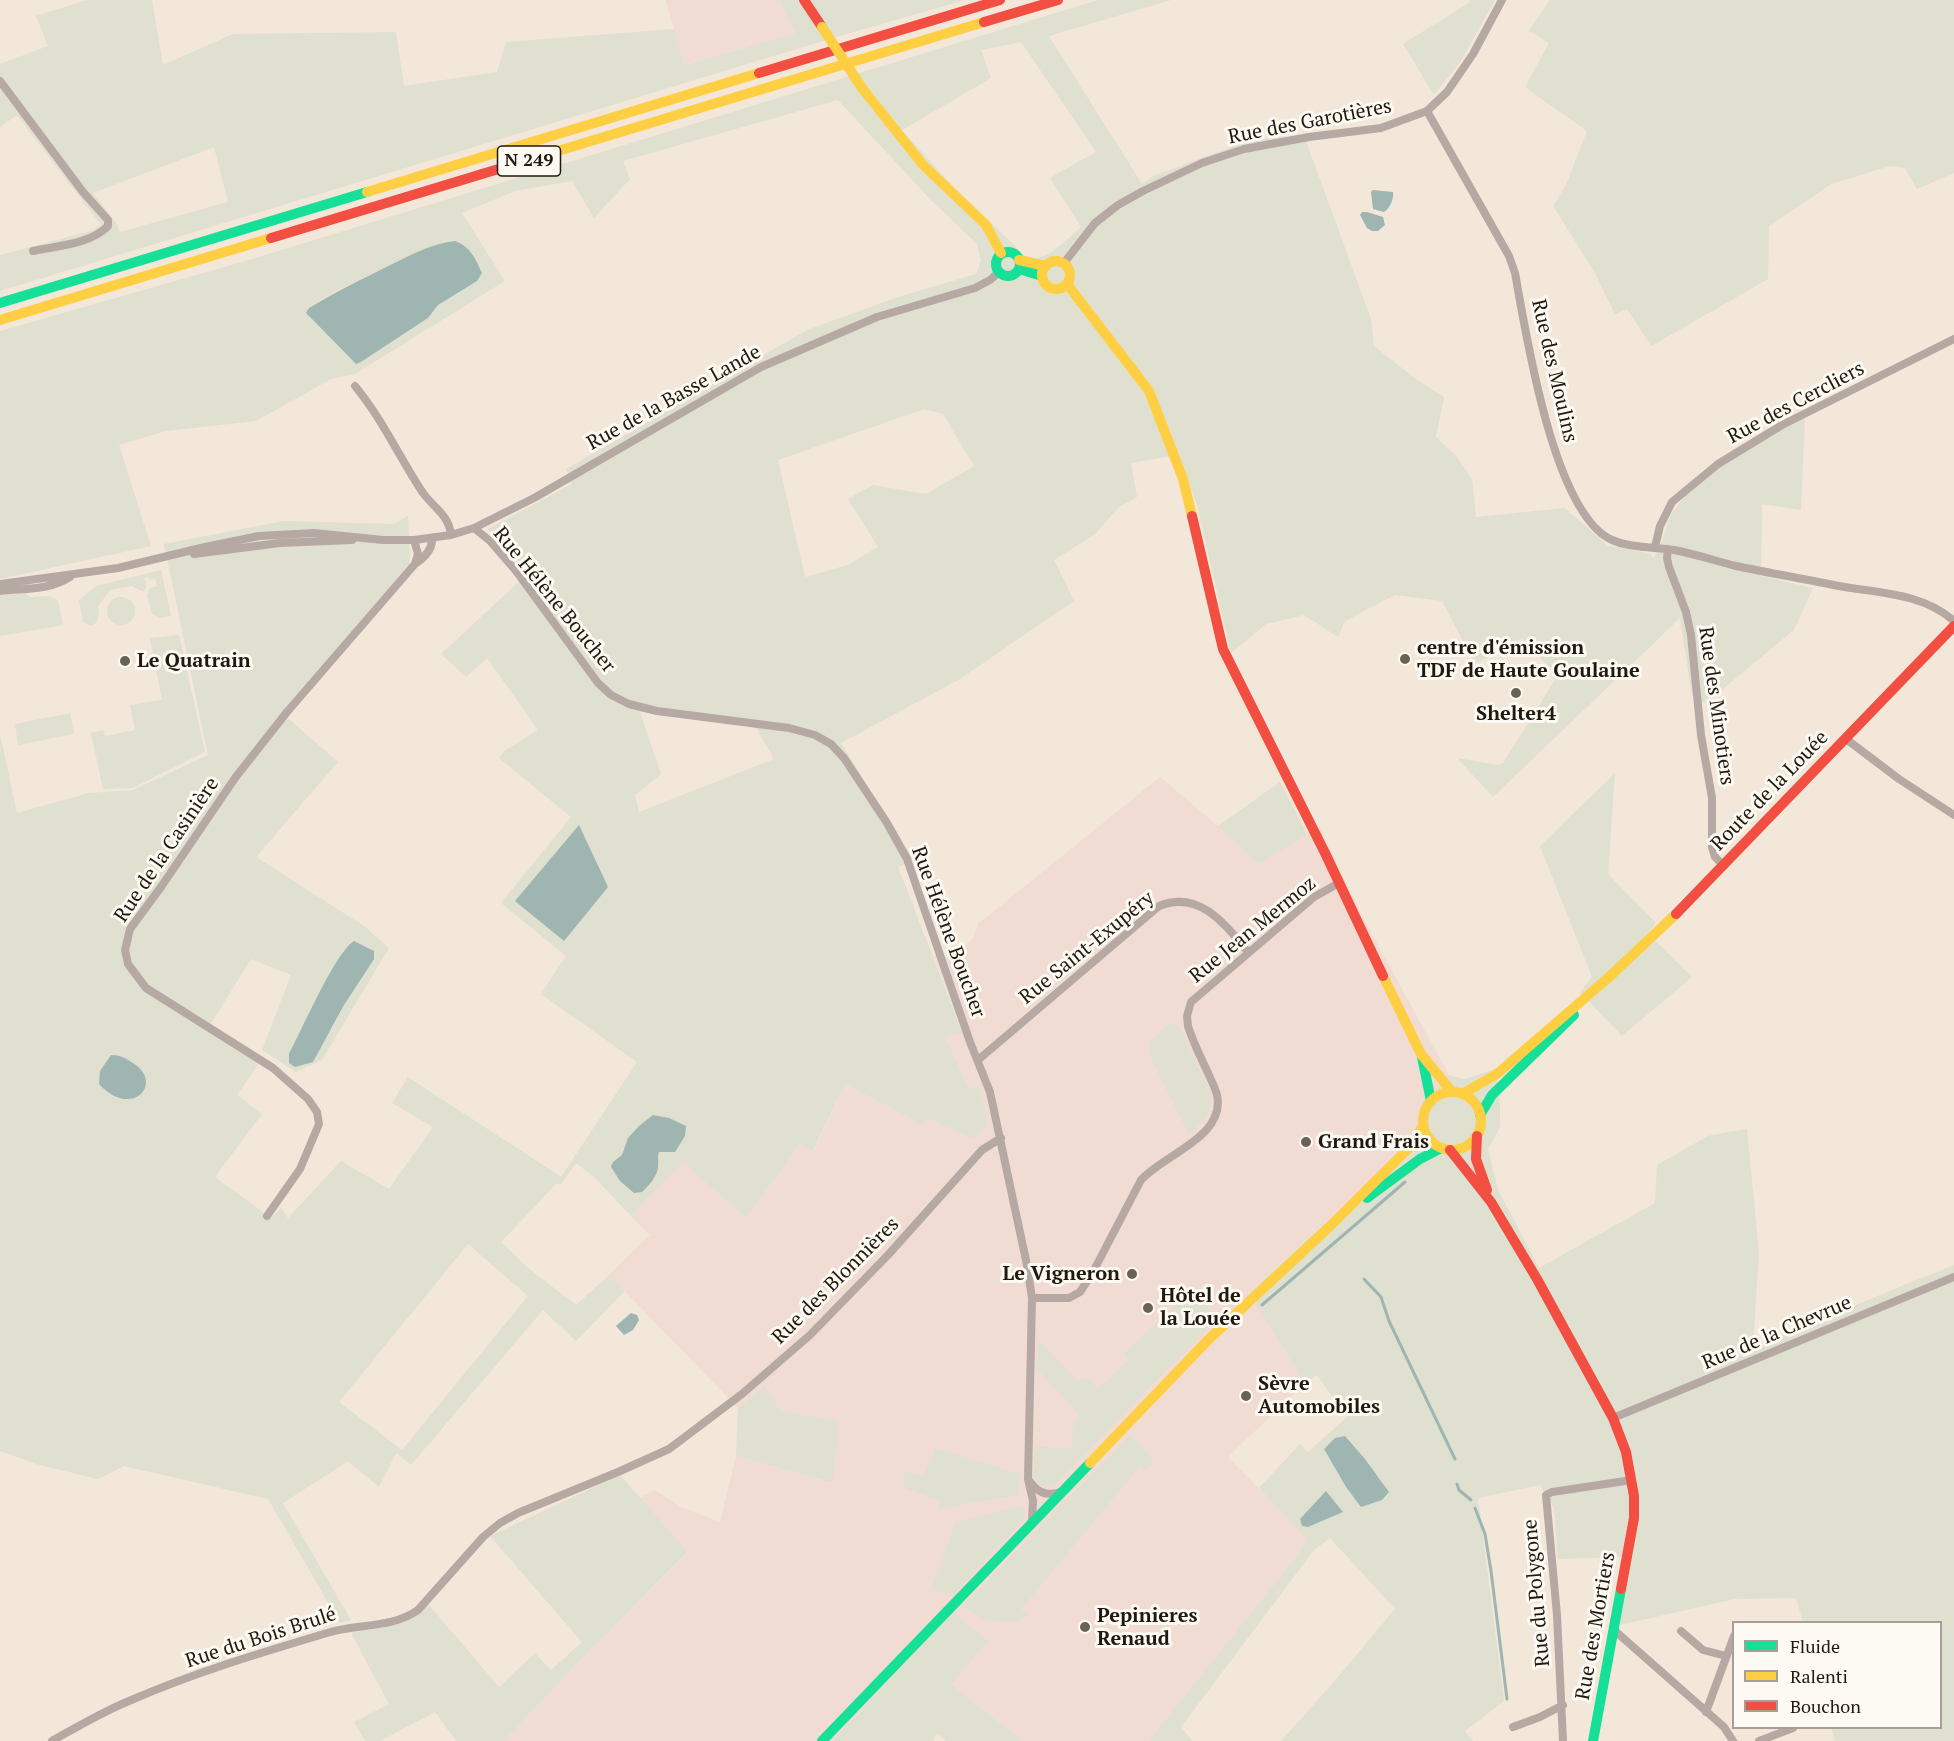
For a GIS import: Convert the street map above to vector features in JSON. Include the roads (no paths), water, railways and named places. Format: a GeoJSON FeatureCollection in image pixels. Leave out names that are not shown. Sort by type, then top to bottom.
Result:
{"type":"FeatureCollection","features":[{"type":"Feature","properties":{"kind":"main road"},"geometry":{"type":"LineString","coordinates":[[804,0],[885,119],[923,165],[986,225],[1001,253]]}},
{"type":"Feature","properties":{"kind":"main road","name":"N 249"},"geometry":{"type":"LineString","coordinates":[[0,303],[1000,0]]}},
{"type":"Feature","properties":{"kind":"main road","name":"N 249"},"geometry":{"type":"LineString","coordinates":[[0,320],[1058,0]]}},
{"type":"Feature","properties":{"kind":"main road"},"geometry":{"type":"LineString","coordinates":[[1001,253],[1012,252],[1019,265],[1044,271]]}},
{"type":"Feature","properties":{"kind":"main road"},"geometry":{"type":"LineString","coordinates":[[1001,253],[995,262],[998,273],[1009,277],[1019,265]]}},
{"type":"Feature","properties":{"kind":"main road"},"geometry":{"type":"LineString","coordinates":[[1056,261],[1064,263],[1069,270],[1069,280],[1063,287],[1054,288],[1046,284],[1044,271],[1056,261]]}},
{"type":"Feature","properties":{"kind":"main road"},"geometry":{"type":"LineString","coordinates":[[1066,284],[1149,390],[1183,479],[1223,649],[1421,1054],[1431,1101]]}},
{"type":"Feature","properties":{"kind":"main road","name":"Route de la Louée"},"geometry":{"type":"LineString","coordinates":[[1457,1093],[1497,1074],[1608,978],[1724,866],[1954,626]]}},
{"type":"Feature","properties":{"kind":"main road","name":"Route de la Louée"},"geometry":{"type":"LineString","coordinates":[[1480,1115],[1491,1095],[1561,1029],[1608,978]]}},
{"type":"Feature","properties":{"kind":"main road"},"geometry":{"type":"LineString","coordinates":[[1329,1228],[1420,1159],[1446,1149],[1465,1147],[1477,1136],[1480,1130],[1480,1115],[1474,1102],[1457,1093],[1421,1054]]}},
{"type":"Feature","properties":{"kind":"main road"},"geometry":{"type":"LineString","coordinates":[[822,1741],[1226,1322],[1329,1228],[1414,1143],[1423,1125],[1426,1108],[1431,1101],[1444,1093],[1457,1093]]}},
{"type":"Feature","properties":{"kind":"main road"},"geometry":{"type":"LineString","coordinates":[[1423,1125],[1429,1139],[1446,1149],[1491,1202]]}},
{"type":"Feature","properties":{"kind":"main road"},"geometry":{"type":"LineString","coordinates":[[1477,1136],[1476,1160],[1491,1202]]}},
{"type":"Feature","properties":{"kind":"main road","name":"Rue des Mortiers"},"geometry":{"type":"LineString","coordinates":[[1491,1202],[1537,1279],[1613,1418],[1626,1452],[1632,1480],[1634,1518],[1593,1741]]}},
{"type":"Feature","properties":{"kind":"street","name":"Rue des Garotières"},"geometry":{"type":"LineString","coordinates":[[1064,263],[1095,223],[1118,205],[1202,163],[1244,149],[1309,137],[1381,128],[1427,111],[1447,92],[1473,54],[1502,0]]}},
{"type":"Feature","properties":{"kind":"street"},"geometry":{"type":"LineString","coordinates":[[0,81],[83,192],[108,220],[108,226],[100,234],[33,252]]}},
{"type":"Feature","properties":{"kind":"street","name":"Rue des Moulins"},"geometry":{"type":"LineString","coordinates":[[1427,111],[1509,256],[1515,273],[1549,435],[1573,493],[1592,524],[1611,540],[1622,544],[1668,549],[1776,574],[1904,596],[1941,610],[1954,621]]}},
{"type":"Feature","properties":{"kind":"street","name":"Rue de la Basse Lande"},"geometry":{"type":"LineString","coordinates":[[0,584],[118,568],[271,534],[314,533],[365,539],[414,540],[451,535],[474,528],[534,498],[761,367],[877,317],[975,288],[998,273]]}},
{"type":"Feature","properties":{"kind":"street","name":"Rue des Cercliers"},"geometry":{"type":"LineString","coordinates":[[1655,547],[1660,526],[1672,502],[1718,464],[1782,425],[1954,339]]}},
{"type":"Feature","properties":{"kind":"street"},"geometry":{"type":"LineString","coordinates":[[355,386],[381,420],[424,494],[448,521],[451,535]]}},
{"type":"Feature","properties":{"kind":"street","name":"Rue Hélène Boucher"},"geometry":{"type":"LineString","coordinates":[[474,528],[490,542],[516,572],[598,683],[611,695],[629,704],[657,711],[789,728],[815,735],[831,744],[844,758],[887,823],[907,859],[943,966],[990,1092],[1001,1138],[1032,1298],[1028,1479],[1033,1501],[1032,1521]]}},
{"type":"Feature","properties":{"kind":"street","name":"Rue de la Casinière"},"geometry":{"type":"LineString","coordinates":[[267,1216],[300,1169],[319,1124],[317,1112],[308,1098],[273,1068],[146,988],[128,964],[125,950],[130,929],[235,778],[287,712],[415,564],[430,550],[432,538]]}},
{"type":"Feature","properties":{"kind":"street"},"geometry":{"type":"LineString","coordinates":[[414,540],[418,554],[415,564]]}},
{"type":"Feature","properties":{"kind":"street","name":"Rue des Minotiers"},"geometry":{"type":"LineString","coordinates":[[1668,549],[1669,567],[1686,612],[1691,635],[1701,735],[1712,798],[1713,853],[1724,866]]}},
{"type":"Feature","properties":{"kind":"street","name":"Rue de la Basse Lande"},"geometry":{"type":"LineString","coordinates":[[0,591],[36,589],[56,585],[71,576]]}},
{"type":"Feature","properties":{"kind":"street"},"geometry":{"type":"LineString","coordinates":[[1845,739],[1899,779],[1954,815]]}},
{"type":"Feature","properties":{"kind":"street","name":"Rue Jean Mermoz"},"geometry":{"type":"LineString","coordinates":[[1032,1298],[1069,1298],[1080,1292],[1093,1272],[1141,1180],[1150,1170],[1205,1133],[1214,1121],[1218,1108],[1217,1094],[1191,1037],[1186,1016],[1191,1002],[1314,897],[1339,883]]}},
{"type":"Feature","properties":{"kind":"street","name":"Rue Saint-Exupéry"},"geometry":{"type":"LineString","coordinates":[[978,1060],[1159,906],[1172,901],[1185,900],[1199,905],[1220,921],[1248,952]]}},
{"type":"Feature","properties":{"kind":"street","name":"Rue des Blonnières"},"geometry":{"type":"LineString","coordinates":[[684,1438],[742,1394],[810,1335],[888,1255],[982,1150],[1001,1138]]}},
{"type":"Feature","properties":{"kind":"street","name":"Rue de la Chevrue"},"geometry":{"type":"LineString","coordinates":[[1613,1418],[1954,1277]]}},
{"type":"Feature","properties":{"kind":"street","name":"Rue du Bois Brulé"},"geometry":{"type":"LineString","coordinates":[[52,1741],[128,1701],[234,1661],[342,1628],[394,1623],[407,1618],[418,1610],[483,1537],[500,1523],[518,1513],[633,1466],[669,1449],[684,1438]]}},
{"type":"Feature","properties":{"kind":"street"},"geometry":{"type":"LineString","coordinates":[[1028,1479],[1043,1494],[1061,1492]]}},
{"type":"Feature","properties":{"kind":"street","name":"Rue du Polygone"},"geometry":{"type":"LineString","coordinates":[[1563,1741],[1557,1615],[1546,1495],[1552,1492],[1632,1480]]}},
{"type":"Feature","properties":{"kind":"street"},"geometry":{"type":"LineString","coordinates":[[1614,1630],[1724,1727],[1733,1741]]}},
{"type":"Feature","properties":{"kind":"street"},"geometry":{"type":"LineString","coordinates":[[1681,1631],[1703,1650],[1726,1656]]}},
{"type":"Feature","properties":{"kind":"street"},"geometry":{"type":"LineString","coordinates":[[1706,1712],[1732,1641]]}},
{"type":"Feature","properties":{"kind":"street"},"geometry":{"type":"LineString","coordinates":[[1513,1727],[1563,1705]]}},
{"type":"Feature","properties":{"kind":"street"},"geometry":{"type":"LineString","coordinates":[[1759,1741],[1790,1729]]}},
{"type":"Feature","properties":{"kind":"water"},"geometry":{"type":"Polygon","coordinates":[[[1373,190],[1393,192],[1391,203],[1384,212],[1373,209],[1371,192],[1373,190]]]}},
{"type":"Feature","properties":{"kind":"water"},"geometry":{"type":"Polygon","coordinates":[[[1362,212],[1383,217],[1385,225],[1378,231],[1372,231],[1367,228],[1360,215],[1362,212]]]}},
{"type":"Feature","properties":{"kind":"water"},"geometry":{"type":"Polygon","coordinates":[[[455,241],[465,246],[475,258],[482,273],[477,281],[438,305],[428,318],[361,362],[356,364],[306,313],[309,308],[319,302],[390,265],[430,247],[455,241]]]}},
{"type":"Feature","properties":{"kind":"water"},"geometry":{"type":"Polygon","coordinates":[[[579,825],[608,887],[564,941],[515,901],[579,825]]]}},
{"type":"Feature","properties":{"kind":"water"},"geometry":{"type":"Polygon","coordinates":[[[354,941],[374,951],[374,959],[344,1005],[313,1062],[295,1067],[289,1063],[289,1054],[329,975],[354,941]]]}},
{"type":"Feature","properties":{"kind":"water"},"geometry":{"type":"Polygon","coordinates":[[[111,1055],[125,1058],[142,1071],[146,1080],[145,1088],[140,1094],[133,1098],[123,1099],[111,1094],[99,1084],[100,1071],[111,1055]]]}},
{"type":"Feature","properties":{"kind":"water"},"geometry":{"type":"Polygon","coordinates":[[[653,1115],[669,1118],[686,1126],[685,1136],[675,1152],[659,1152],[658,1170],[655,1177],[642,1192],[634,1193],[620,1181],[611,1167],[613,1162],[622,1155],[628,1138],[653,1115]]]}},
{"type":"Feature","properties":{"kind":"water"},"geometry":{"type":"Polygon","coordinates":[[[631,1313],[637,1315],[639,1320],[633,1330],[624,1335],[616,1326],[631,1313]]]}},
{"type":"Feature","properties":{"kind":"water"},"geometry":{"type":"Polygon","coordinates":[[[1345,1436],[1389,1492],[1382,1500],[1361,1507],[1346,1487],[1324,1449],[1335,1438],[1345,1436]]]}},
{"type":"Feature","properties":{"kind":"water"},"geometry":{"type":"Polygon","coordinates":[[[1326,1491],[1343,1512],[1308,1527],[1302,1526],[1300,1519],[1326,1491]]]}},
{"type":"Feature","properties":{"kind":"waterway"},"geometry":{"type":"LineString","coordinates":[[1262,1305],[1405,1182]]}},
{"type":"Feature","properties":{"kind":"waterway"},"geometry":{"type":"LineString","coordinates":[[1364,1279],[1381,1297],[1389,1321],[1455,1459]]}},
{"type":"Feature","properties":{"kind":"waterway"},"geometry":{"type":"LineString","coordinates":[[1457,1484],[1459,1490],[1471,1500]]}},
{"type":"Feature","properties":{"kind":"waterway"},"geometry":{"type":"LineString","coordinates":[[1475,1508],[1485,1534],[1507,1699]]}},
{"type":"Feature","properties":{"kind":"place","name":"centre d'émission TDF de Haute Goulaine"},"geometry":{"type":"Point","coordinates":[1405,659]}},
{"type":"Feature","properties":{"kind":"place","name":"Le Quatrain"},"geometry":{"type":"Point","coordinates":[125,661]}},
{"type":"Feature","properties":{"kind":"place","name":"Shelter4"},"geometry":{"type":"Point","coordinates":[1516,693]}},
{"type":"Feature","properties":{"kind":"place","name":"Grand Frais"},"geometry":{"type":"Point","coordinates":[1306,1142]}},
{"type":"Feature","properties":{"kind":"place","name":"Le Vigneron"},"geometry":{"type":"Point","coordinates":[1132,1274]}},
{"type":"Feature","properties":{"kind":"place","name":"Hôtel de la Louée"},"geometry":{"type":"Point","coordinates":[1148,1308]}},
{"type":"Feature","properties":{"kind":"place","name":"Sèvre Automobiles"},"geometry":{"type":"Point","coordinates":[1246,1396]}},
{"type":"Feature","properties":{"kind":"place","name":"Pepinieres Renaud"},"geometry":{"type":"Point","coordinates":[1085,1627]}}]}
